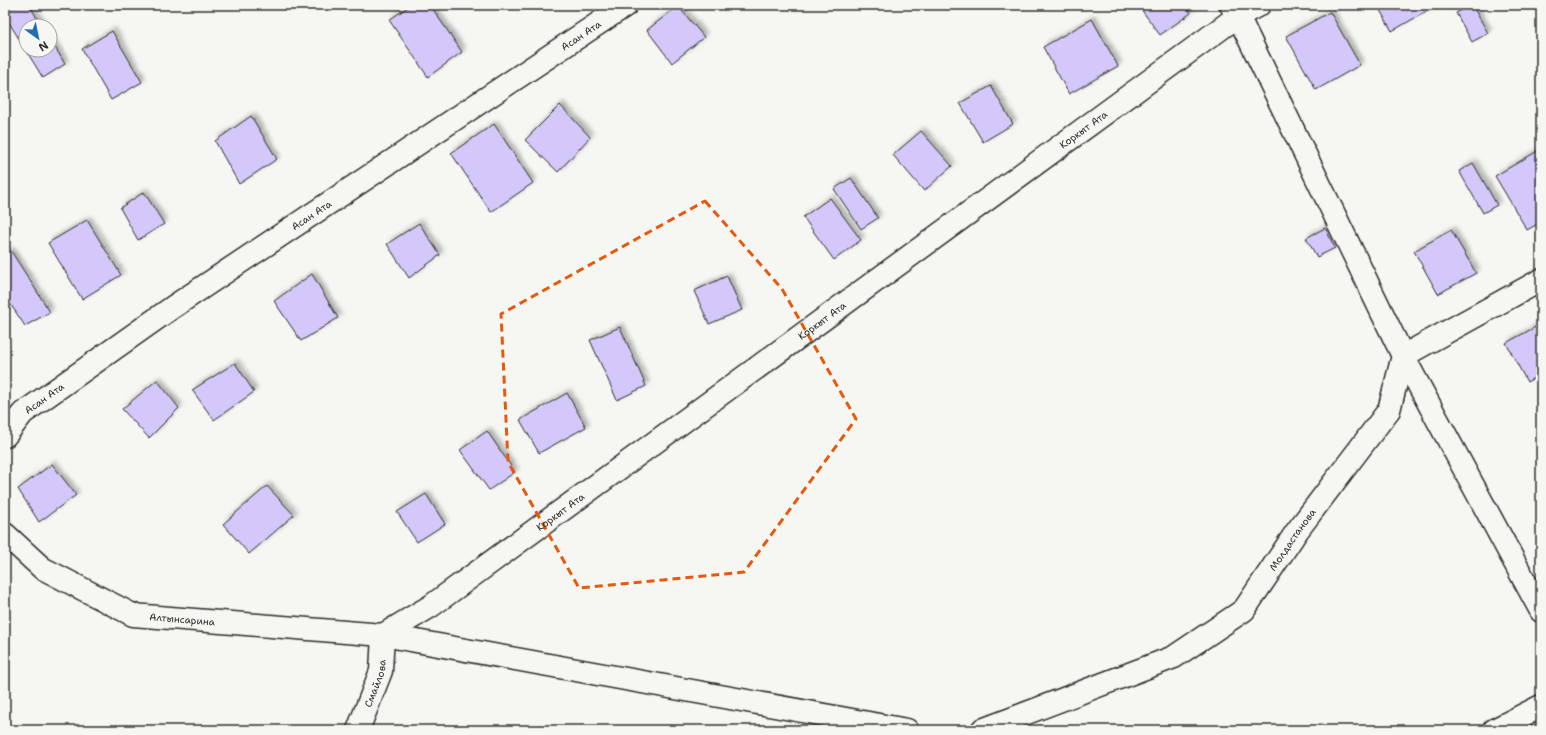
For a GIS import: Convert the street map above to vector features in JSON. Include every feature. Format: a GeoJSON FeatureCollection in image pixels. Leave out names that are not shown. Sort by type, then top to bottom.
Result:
{"type":"FeatureCollection","features":[{"type":"Feature","properties":{"kind":"street","name":"Асан Ата"},"geometry":{"type":"LineString","coordinates":[[5,436],[23,413],[173,307],[626,5]]}},
{"type":"Feature","properties":{"kind":"street","name":"Коркыт Ата"},"geometry":{"type":"LineString","coordinates":[[383,635],[437,602],[1235,11],[1259,5]]}},
{"type":"Feature","properties":{"kind":"street"},"geometry":{"type":"LineString","coordinates":[[1235,11],[1403,356],[1541,611]]}},
{"type":"Feature","properties":{"kind":"street"},"geometry":{"type":"LineString","coordinates":[[1403,356],[1541,280]]}},
{"type":"Feature","properties":{"kind":"street","name":"Молдастанова"},"geometry":{"type":"LineString","coordinates":[[982,730],[1174,657],[1244,610],[1297,531],[1389,410],[1403,356]]}},
{"type":"Feature","properties":{"kind":"street","name":"Алтынсарина"},"geometry":{"type":"LineString","coordinates":[[5,534],[42,568],[133,614],[383,635],[907,730]]}},
{"type":"Feature","properties":{"kind":"street","name":"Смайлова"},"geometry":{"type":"LineString","coordinates":[[358,730],[382,671],[383,635]]}},
{"type":"Feature","properties":{"kind":"street"},"geometry":{"type":"LineString","coordinates":[[1494,730],[1541,706]]}},
{"type":"Feature","properties":{"kind":"highlighted area"},"geometry":{"type":"Polygon","coordinates":[[[705,201],[782,289],[856,419],[744,572],[579,588],[508,462],[501,314],[705,201]]]}},
{"type":"Feature","properties":{"kind":"building"},"geometry":{"type":"Polygon","coordinates":[[[10,5],[29,5],[37,18],[18,18],[18,37],[5,16],[5,8],[10,5]]]}},
{"type":"Feature","properties":{"kind":"building"},"geometry":{"type":"Polygon","coordinates":[[[411,5],[430,5],[462,52],[428,77],[389,20],[411,5]]]}},
{"type":"Feature","properties":{"kind":"building"},"geometry":{"type":"Polygon","coordinates":[[[1138,5],[1185,5],[1191,13],[1160,35],[1138,5]]]}},
{"type":"Feature","properties":{"kind":"building"},"geometry":{"type":"Polygon","coordinates":[[[1377,5],[1433,5],[1434,7],[1392,31],[1377,5]]]}},
{"type":"Feature","properties":{"kind":"building"},"geometry":{"type":"Polygon","coordinates":[[[1469,5],[1472,5],[1488,33],[1472,42],[1456,13],[1469,5]]]}},
{"type":"Feature","properties":{"kind":"building"},"geometry":{"type":"Polygon","coordinates":[[[678,6],[704,37],[672,63],[647,30],[678,6]]]}},
{"type":"Feature","properties":{"kind":"building"},"geometry":{"type":"Polygon","coordinates":[[[1330,12],[1360,65],[1316,90],[1286,36],[1330,12]]]}},
{"type":"Feature","properties":{"kind":"building"},"geometry":{"type":"Polygon","coordinates":[[[1092,19],[1118,66],[1069,94],[1043,47],[1092,19]]]}},
{"type":"Feature","properties":{"kind":"building"},"geometry":{"type":"Polygon","coordinates":[[[112,31],[142,82],[111,100],[82,49],[112,31]]]}},
{"type":"Feature","properties":{"kind":"building"},"geometry":{"type":"Polygon","coordinates":[[[58,52],[65,64],[43,78],[31,58],[58,58],[58,52]]]}},
{"type":"Feature","properties":{"kind":"building"},"geometry":{"type":"Polygon","coordinates":[[[991,86],[1013,124],[983,142],[960,103],[991,86]]]}},
{"type":"Feature","properties":{"kind":"building"},"geometry":{"type":"Polygon","coordinates":[[[560,105],[590,137],[558,172],[525,140],[560,105]]]}},
{"type":"Feature","properties":{"kind":"building"},"geometry":{"type":"Polygon","coordinates":[[[251,116],[277,159],[239,184],[215,141],[251,116]]]}},
{"type":"Feature","properties":{"kind":"building"},"geometry":{"type":"Polygon","coordinates":[[[494,124],[533,183],[491,212],[451,153],[494,124]]]}},
{"type":"Feature","properties":{"kind":"building"},"geometry":{"type":"Polygon","coordinates":[[[921,131],[952,166],[924,191],[893,155],[921,131]]]}},
{"type":"Feature","properties":{"kind":"building"},"geometry":{"type":"Polygon","coordinates":[[[1541,149],[1541,222],[1527,230],[1495,176],[1541,149]]]}},
{"type":"Feature","properties":{"kind":"building"},"geometry":{"type":"Polygon","coordinates":[[[1473,163],[1497,205],[1483,213],[1459,171],[1473,163]]]}},
{"type":"Feature","properties":{"kind":"building"},"geometry":{"type":"Polygon","coordinates":[[[851,178],[878,218],[861,229],[834,189],[851,178]]]}},
{"type":"Feature","properties":{"kind":"building"},"geometry":{"type":"Polygon","coordinates":[[[144,192],[164,224],[138,240],[120,208],[144,192]]]}},
{"type":"Feature","properties":{"kind":"building"},"geometry":{"type":"Polygon","coordinates":[[[830,198],[861,240],[834,260],[803,217],[830,198]]]}},
{"type":"Feature","properties":{"kind":"building"},"geometry":{"type":"Polygon","coordinates":[[[87,220],[121,275],[82,299],[48,243],[87,220]]]}},
{"type":"Feature","properties":{"kind":"building"},"geometry":{"type":"Polygon","coordinates":[[[419,223],[440,255],[409,278],[387,244],[419,223]]]}},
{"type":"Feature","properties":{"kind":"building"},"geometry":{"type":"Polygon","coordinates":[[[1325,228],[1335,248],[1317,257],[1306,238],[1325,228]]]}},
{"type":"Feature","properties":{"kind":"building"},"geometry":{"type":"Polygon","coordinates":[[[1451,230],[1476,273],[1438,294],[1414,251],[1451,230]]]}},
{"type":"Feature","properties":{"kind":"building"},"geometry":{"type":"Polygon","coordinates":[[[11,251],[50,312],[25,326],[5,296],[5,254],[11,251]]]}},
{"type":"Feature","properties":{"kind":"building"},"geometry":{"type":"Polygon","coordinates":[[[312,274],[338,318],[301,341],[274,301],[312,274]]]}},
{"type":"Feature","properties":{"kind":"building"},"geometry":{"type":"Polygon","coordinates":[[[727,276],[742,310],[709,324],[694,291],[727,276]]]}},
{"type":"Feature","properties":{"kind":"building"},"geometry":{"type":"Polygon","coordinates":[[[1541,324],[1541,374],[1527,382],[1506,343],[1541,324]]]}},
{"type":"Feature","properties":{"kind":"building"},"geometry":{"type":"Polygon","coordinates":[[[620,327],[646,386],[617,400],[590,340],[620,327]]]}},
{"type":"Feature","properties":{"kind":"building"},"geometry":{"type":"Polygon","coordinates":[[[235,363],[254,392],[214,420],[192,390],[235,363]]]}},
{"type":"Feature","properties":{"kind":"building"},"geometry":{"type":"Polygon","coordinates":[[[157,380],[179,408],[149,438],[122,409],[157,380]]]}},
{"type":"Feature","properties":{"kind":"building"},"geometry":{"type":"Polygon","coordinates":[[[567,393],[586,427],[539,453],[520,420],[567,393]]]}},
{"type":"Feature","properties":{"kind":"building"},"geometry":{"type":"Polygon","coordinates":[[[487,431],[515,472],[489,490],[460,450],[487,431]]]}},
{"type":"Feature","properties":{"kind":"building"},"geometry":{"type":"Polygon","coordinates":[[[52,464],[76,495],[39,522],[18,489],[52,464]]]}},
{"type":"Feature","properties":{"kind":"building"},"geometry":{"type":"Polygon","coordinates":[[[267,486],[294,515],[249,554],[223,524],[267,486]]]}},
{"type":"Feature","properties":{"kind":"building"},"geometry":{"type":"Polygon","coordinates":[[[426,494],[445,524],[417,542],[397,512],[426,494]]]}}]}
